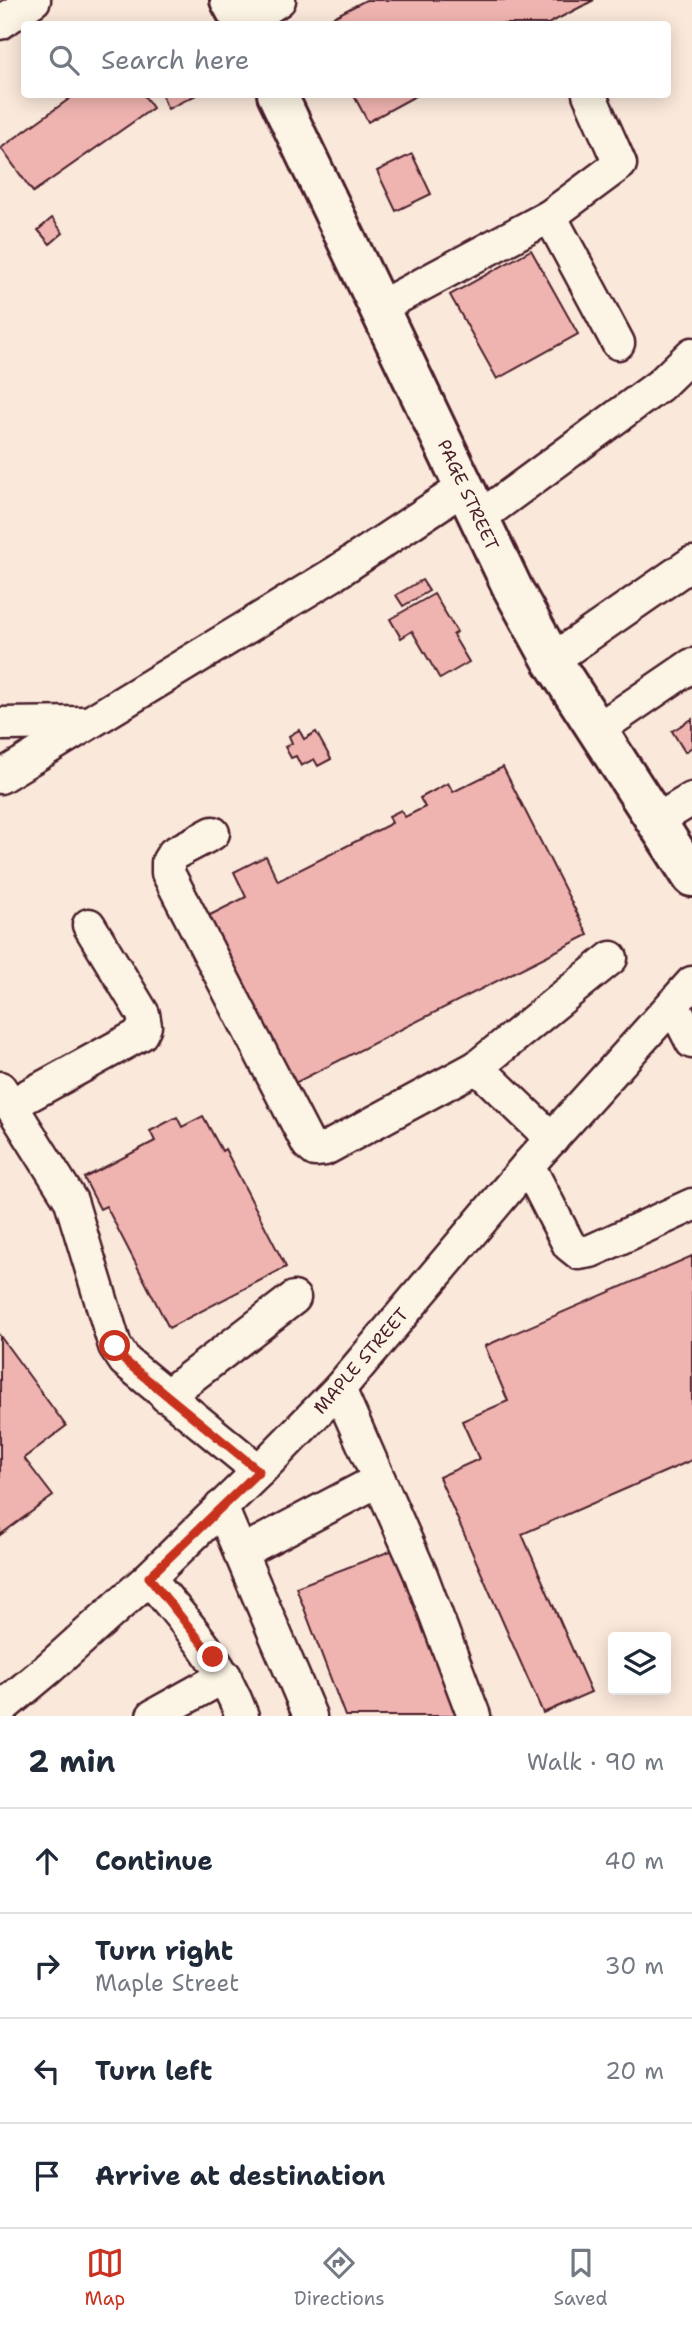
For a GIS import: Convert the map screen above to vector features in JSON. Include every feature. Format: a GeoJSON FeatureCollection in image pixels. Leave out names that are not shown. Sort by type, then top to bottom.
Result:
{"type":"FeatureCollection","features":[{"type":"Feature","properties":{"kind":"main road"},"geometry":{"type":"LineString","coordinates":[[230,0],[241,21]]}},
{"type":"Feature","properties":{"kind":"main road","name":"PAGE STREET"},"geometry":{"type":"LineString","coordinates":[[279,98],[513,589],[552,660],[692,877]]}},
{"type":"Feature","properties":{"kind":"street"},"geometry":{"type":"LineString","coordinates":[[0,23],[34,0]]}},
{"type":"Feature","properties":{"kind":"street"},"geometry":{"type":"LineString","coordinates":[[248,21],[279,0]]}},
{"type":"Feature","properties":{"kind":"street"},"geometry":{"type":"LineString","coordinates":[[380,307],[550,216],[620,164],[591,98]]}},
{"type":"Feature","properties":{"kind":"street"},"geometry":{"type":"LineString","coordinates":[[550,216],[618,344]]}},
{"type":"Feature","properties":{"kind":"street"},"geometry":{"type":"LineString","coordinates":[[0,777],[334,574],[472,503],[660,384],[692,354]]}},
{"type":"Feature","properties":{"kind":"street"},"geometry":{"type":"LineString","coordinates":[[552,660],[692,563]]}},
{"type":"Feature","properties":{"kind":"street"},"geometry":{"type":"LineString","coordinates":[[597,730],[692,665]]}},
{"type":"Feature","properties":{"kind":"street"},"geometry":{"type":"LineString","coordinates":[[0,724],[88,723]]}},
{"type":"Feature","properties":{"kind":"street"},"geometry":{"type":"LineString","coordinates":[[656,821],[692,799]]}},
{"type":"Feature","properties":{"kind":"street"},"geometry":{"type":"LineString","coordinates":[[213,833],[173,854],[168,862],[168,873],[308,1144],[315,1150],[325,1149],[477,1067],[611,958]]}},
{"type":"Feature","properties":{"kind":"street"},"geometry":{"type":"LineString","coordinates":[[89,925],[143,1014],[145,1026],[141,1034],[6,1097],[71,1201],[115,1346],[125,1361],[259,1471]]}},
{"type":"Feature","properties":{"kind":"street"},"geometry":{"type":"LineString","coordinates":[[683,994],[692,1042]]}},
{"type":"Feature","properties":{"kind":"street","name":"MAPLE STREET"},"geometry":{"type":"LineString","coordinates":[[1,1706],[48,1669],[149,1577],[340,1389],[528,1164],[683,994]]}},
{"type":"Feature","properties":{"kind":"street"},"geometry":{"type":"LineString","coordinates":[[477,1067],[552,1139]]}},
{"type":"Feature","properties":{"kind":"street"},"geometry":{"type":"LineString","coordinates":[[528,1164],[569,1245],[579,1253],[592,1251],[692,1205]]}},
{"type":"Feature","properties":{"kind":"street"},"geometry":{"type":"LineString","coordinates":[[166,1396],[294,1298]]}},
{"type":"Feature","properties":{"kind":"street"},"geometry":{"type":"LineString","coordinates":[[340,1389],[421,1575],[474,1716]]}},
{"type":"Feature","properties":{"kind":"street"},"geometry":{"type":"LineString","coordinates":[[240,1553],[379,1480]]}},
{"type":"Feature","properties":{"kind":"street"},"geometry":{"type":"LineString","coordinates":[[221,1507],[310,1716]]}},
{"type":"Feature","properties":{"kind":"street"},"geometry":{"type":"LineString","coordinates":[[149,1577],[213,1657],[225,1676],[242,1716]]}},
{"type":"Feature","properties":{"kind":"street"},"geometry":{"type":"LineString","coordinates":[[153,1716],[225,1676]]}},
{"type":"Feature","properties":{"kind":"building"},"geometry":{"type":"Polygon","coordinates":[[[366,0],[594,0],[554,21],[326,21],[366,0]]]}},
{"type":"Feature","properties":{"kind":"building"},"geometry":{"type":"Polygon","coordinates":[[[70,98],[146,98],[153,108],[33,192],[1,148],[70,98]]]}},
{"type":"Feature","properties":{"kind":"building"},"geometry":{"type":"Polygon","coordinates":[[[163,98],[190,98],[168,109],[163,98]]]}},
{"type":"Feature","properties":{"kind":"building"},"geometry":{"type":"Polygon","coordinates":[[[355,98],[412,98],[368,122],[355,98]]]}},
{"type":"Feature","properties":{"kind":"building"},"geometry":{"type":"Polygon","coordinates":[[[412,154],[431,194],[396,211],[377,171],[412,154]]]}},
{"type":"Feature","properties":{"kind":"building"},"geometry":{"type":"Polygon","coordinates":[[[52,218],[63,233],[50,244],[38,230],[52,218]]]}},
{"type":"Feature","properties":{"kind":"building"},"geometry":{"type":"Polygon","coordinates":[[[531,250],[578,334],[497,379],[450,295],[531,250]]]}},
{"type":"Feature","properties":{"kind":"building"},"geometry":{"type":"Polygon","coordinates":[[[422,580],[429,591],[403,606],[396,595],[422,580]]]}},
{"type":"Feature","properties":{"kind":"building"},"geometry":{"type":"Polygon","coordinates":[[[434,594],[457,632],[453,635],[469,662],[440,679],[412,631],[401,638],[390,619],[434,594]]]}},
{"type":"Feature","properties":{"kind":"building"},"geometry":{"type":"Polygon","coordinates":[[[692,719],[692,747],[685,752],[672,731],[692,719]]]}},
{"type":"Feature","properties":{"kind":"building"},"geometry":{"type":"Polygon","coordinates":[[[299,730],[304,739],[316,732],[331,759],[318,766],[314,759],[301,766],[296,756],[291,758],[285,747],[292,743],[289,736],[299,730]]]}},
{"type":"Feature","properties":{"kind":"building"},"geometry":{"type":"Polygon","coordinates":[[[503,767],[588,935],[289,1086],[204,918],[246,897],[234,872],[266,856],[278,881],[392,823],[389,816],[401,810],[405,817],[425,807],[420,798],[448,783],[453,792],[503,767]]]}},
{"type":"Feature","properties":{"kind":"building"},"geometry":{"type":"Polygon","coordinates":[[[203,1116],[222,1151],[225,1149],[286,1267],[169,1328],[106,1206],[100,1209],[84,1178],[155,1141],[150,1131],[177,1117],[182,1127],[203,1116]]]}},
{"type":"Feature","properties":{"kind":"building"},"geometry":{"type":"Polygon","coordinates":[[[692,1256],[692,1460],[522,1534],[591,1692],[543,1713],[439,1477],[479,1459],[462,1421],[508,1401],[485,1346],[692,1256]]]}},
{"type":"Feature","properties":{"kind":"building"},"geometry":{"type":"Polygon","coordinates":[[[0,1336],[66,1426],[24,1458],[53,1496],[0,1535],[0,1336]]]}},
{"type":"Feature","properties":{"kind":"building"},"geometry":{"type":"Polygon","coordinates":[[[393,1550],[456,1716],[345,1716],[296,1587],[393,1550]]]}},
{"type":"Feature","properties":{"kind":"route"},"geometry":{"type":"LineString","coordinates":[[115,1346],[125,1361],[259,1471],[149,1577],[213,1657]]}}]}
